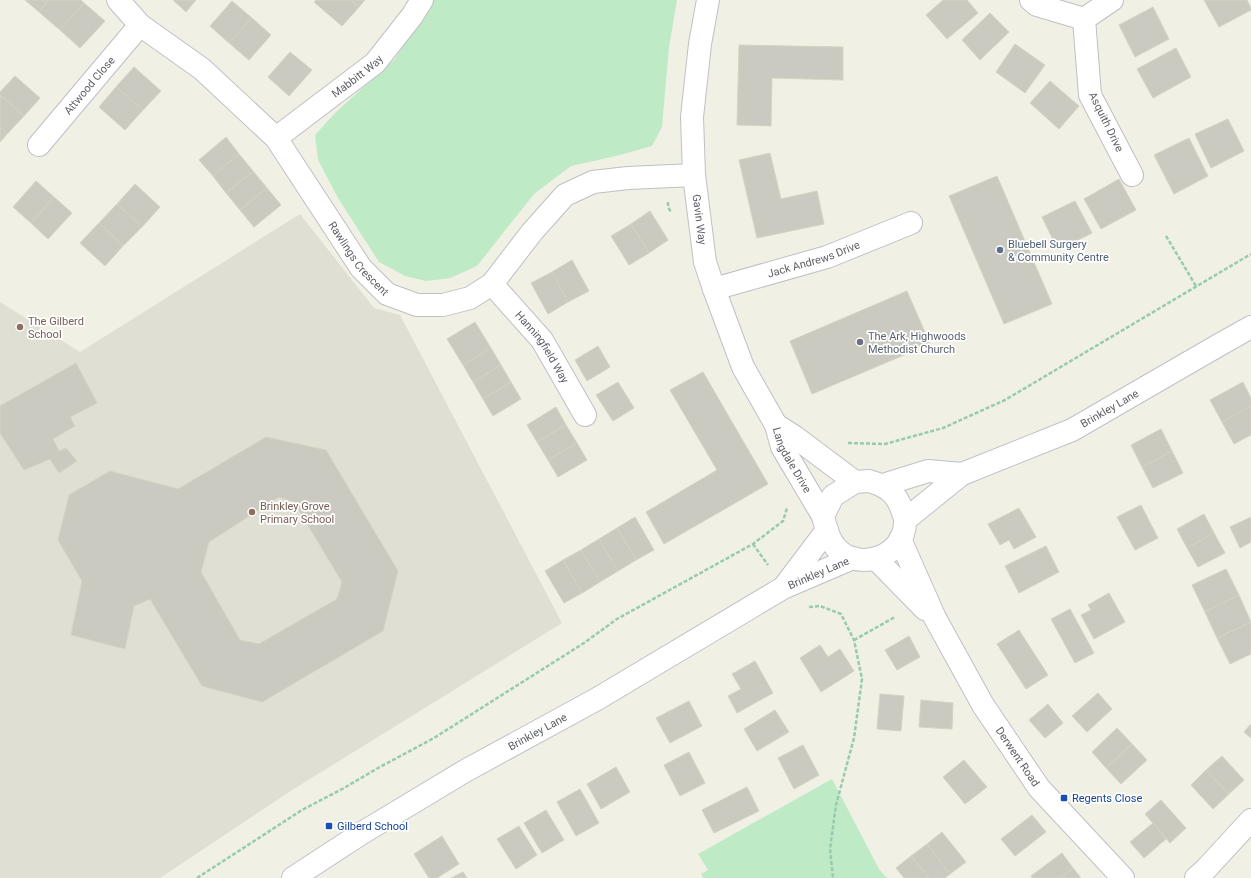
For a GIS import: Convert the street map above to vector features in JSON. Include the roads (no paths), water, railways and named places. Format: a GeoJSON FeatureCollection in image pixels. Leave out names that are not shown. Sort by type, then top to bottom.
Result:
{"type":"FeatureCollection","features":[{"type":"Feature","properties":{"kind":"street","name":"Rawlings Crescent"},"geometry":{"type":"LineString","coordinates":[[118,0],[140,25],[202,69],[276,138],[362,268],[387,294],[417,305],[443,305],[470,298],[492,284],[532,232],[566,195],[593,182],[628,178],[694,175]]}},
{"type":"Feature","properties":{"kind":"street","name":"Mabbitt Way"},"geometry":{"type":"LineString","coordinates":[[276,138],[375,63],[412,16],[422,0]]}},
{"type":"Feature","properties":{"kind":"street","name":"Gavin Way"},"geometry":{"type":"LineString","coordinates":[[708,0],[700,44],[692,117],[694,175],[705,262],[743,367],[776,425]]}},
{"type":"Feature","properties":{"kind":"street"},"geometry":{"type":"LineString","coordinates":[[1030,0],[1036,5],[1084,19],[1112,0]]}},
{"type":"Feature","properties":{"kind":"street","name":"Asquith Drive"},"geometry":{"type":"LineString","coordinates":[[1084,19],[1090,95],[1132,175]]}},
{"type":"Feature","properties":{"kind":"street","name":"Attwood Close"},"geometry":{"type":"LineString","coordinates":[[39,145],[140,25]]}},
{"type":"Feature","properties":{"kind":"street","name":"Jack Andrews Drive"},"geometry":{"type":"LineString","coordinates":[[714,289],[827,257],[911,223]]}},
{"type":"Feature","properties":{"kind":"street","name":"Hanningfield Way"},"geometry":{"type":"LineString","coordinates":[[492,284],[542,340],[585,415]]}},
{"type":"Feature","properties":{"kind":"street","name":"Brinkley Lane"},"geometry":{"type":"LineString","coordinates":[[825,523],[832,543],[841,552],[853,558],[865,560],[876,559],[890,552],[903,530],[962,474],[1072,430],[1251,328]]}},
{"type":"Feature","properties":{"kind":"street","name":"Langdale Drive"},"geometry":{"type":"LineString","coordinates":[[776,425],[795,437],[855,482]]}},
{"type":"Feature","properties":{"kind":"street","name":"Langdale Drive"},"geometry":{"type":"LineString","coordinates":[[776,425],[782,448],[825,523]]}},
{"type":"Feature","properties":{"kind":"street","name":"Brinkley Lane"},"geometry":{"type":"LineString","coordinates":[[783,588],[825,523],[833,496],[855,482],[869,481],[883,485],[928,471],[962,474]]}},
{"type":"Feature","properties":{"kind":"street"},"geometry":{"type":"LineString","coordinates":[[883,485],[899,500],[903,530]]}},
{"type":"Feature","properties":{"kind":"street","name":"Derwent Road"},"geometry":{"type":"LineString","coordinates":[[903,530],[927,611]]}},
{"type":"Feature","properties":{"kind":"street","name":"Brinkley Lane"},"geometry":{"type":"LineString","coordinates":[[293,878],[362,833],[465,771],[597,699],[783,588],[853,558]]}},
{"type":"Feature","properties":{"kind":"street","name":"Derwent Road"},"geometry":{"type":"LineString","coordinates":[[876,559],[927,611],[983,706],[1039,788],[1123,878]]}},
{"type":"Feature","properties":{"kind":"street"},"geometry":{"type":"LineString","coordinates":[[1196,878],[1251,820]]}},
{"type":"Feature","properties":{"kind":"place","name":"Bluebell Surgery & Community Centre"},"geometry":{"type":"Point","coordinates":[1000,250]}},
{"type":"Feature","properties":{"kind":"place","name":"The Gilberd School"},"geometry":{"type":"Point","coordinates":[20,327]}},
{"type":"Feature","properties":{"kind":"place","name":"The Ark, Highwoods Methodist Church"},"geometry":{"type":"Point","coordinates":[860,342]}},
{"type":"Feature","properties":{"kind":"place","name":"Brinkley Grove Primary School"},"geometry":{"type":"Point","coordinates":[252,512]}},
{"type":"Feature","properties":{"kind":"place","name":"Regents Close"},"geometry":{"type":"Point","coordinates":[1064,798]}},
{"type":"Feature","properties":{"kind":"place","name":"Gilberd School"},"geometry":{"type":"Point","coordinates":[329,826]}}]}
